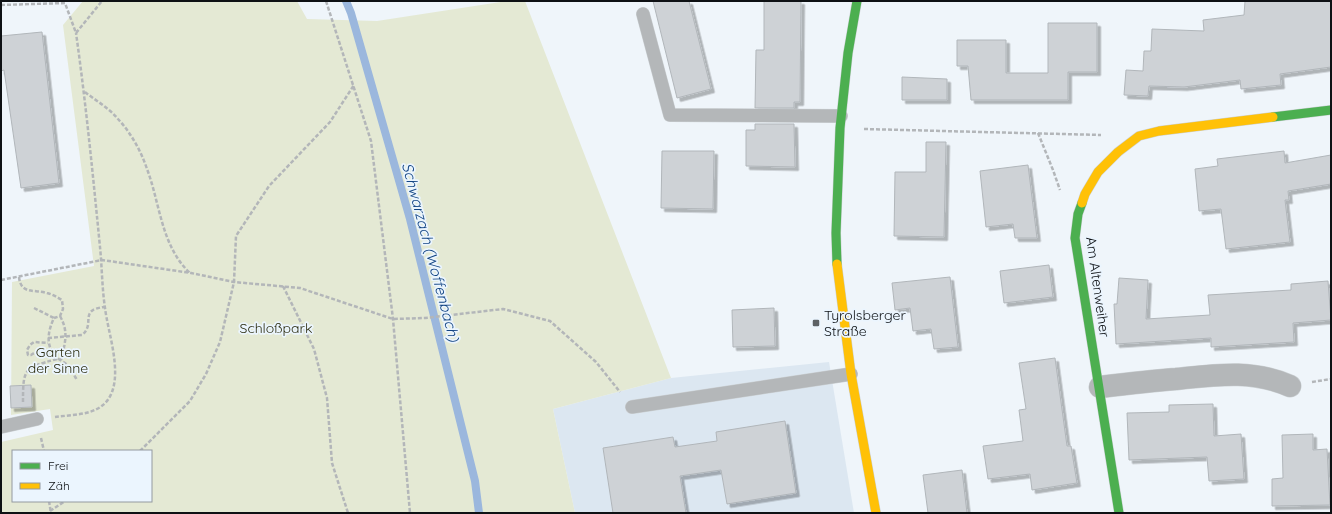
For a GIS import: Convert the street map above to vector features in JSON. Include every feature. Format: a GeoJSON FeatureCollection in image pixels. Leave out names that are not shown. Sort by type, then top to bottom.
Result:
{"type":"FeatureCollection","features":[{"type":"Feature","properties":{"kind":"street"},"geometry":{"type":"LineString","coordinates":[[857,1],[848,53],[841,116],[836,263],[851,374],[876,513]]}},
{"type":"Feature","properties":{"kind":"street","name":"Am Altenweiher"},"geometry":{"type":"LineString","coordinates":[[1119,513],[1075,238],[1078,214],[1085,194],[1098,172],[1118,152],[1139,136],[1159,131],[1331,110]]}},
{"type":"Feature","properties":{"kind":"street"},"geometry":{"type":"LineString","coordinates":[[1100,387],[1222,374],[1250,375],[1275,379],[1290,386]]}},
{"type":"Feature","properties":{"kind":"lane"},"geometry":{"type":"LineString","coordinates":[[643,14],[670,115],[841,116]]}},
{"type":"Feature","properties":{"kind":"lane"},"geometry":{"type":"LineString","coordinates":[[632,407],[851,374]]}},
{"type":"Feature","properties":{"kind":"lane"},"geometry":{"type":"LineString","coordinates":[[1,427],[37,419]]}},
{"type":"Feature","properties":{"kind":"path"},"geometry":{"type":"LineString","coordinates":[[76,33],[102,1]]}},
{"type":"Feature","properties":{"kind":"path"},"geometry":{"type":"LineString","coordinates":[[326,1],[372,141],[393,319],[410,513]]}},
{"type":"Feature","properties":{"kind":"path"},"geometry":{"type":"LineString","coordinates":[[1,5],[65,3],[76,33],[84,92],[102,260],[104,307],[115,365],[115,379],[112,392],[100,409],[88,413],[37,419]]}},
{"type":"Feature","properties":{"kind":"path"},"geometry":{"type":"LineString","coordinates":[[141,450],[190,401],[206,374],[220,342],[234,282],[236,236],[269,186],[330,122],[354,85]]}},
{"type":"Feature","properties":{"kind":"path"},"geometry":{"type":"LineString","coordinates":[[84,92],[118,118],[134,140],[147,168],[166,233],[174,252],[182,266],[191,274]]}},
{"type":"Feature","properties":{"kind":"path"},"geometry":{"type":"LineString","coordinates":[[863,137],[864,122]]}},
{"type":"Feature","properties":{"kind":"path"},"geometry":{"type":"LineString","coordinates":[[864,129],[1139,136]]}},
{"type":"Feature","properties":{"kind":"path"},"geometry":{"type":"LineString","coordinates":[[1038,133],[1060,192]]}},
{"type":"Feature","properties":{"kind":"path"},"geometry":{"type":"LineString","coordinates":[[1,280],[102,260],[234,282],[300,288],[393,319],[425,318],[503,309],[550,320],[596,362],[632,407]]}},
{"type":"Feature","properties":{"kind":"path"},"geometry":{"type":"LineString","coordinates":[[19,277],[21,286],[25,289],[46,292],[62,300],[63,309],[60,316],[54,318],[50,326],[48,338],[50,350],[57,359]]}},
{"type":"Feature","properties":{"kind":"path"},"geometry":{"type":"LineString","coordinates":[[282,286],[314,348],[327,398],[332,463],[348,513]]}},
{"type":"Feature","properties":{"kind":"path"},"geometry":{"type":"LineString","coordinates":[[48,338],[77,336],[85,332],[92,310],[104,307]]}},
{"type":"Feature","properties":{"kind":"path"},"geometry":{"type":"LineString","coordinates":[[34,308],[54,318]]}},
{"type":"Feature","properties":{"kind":"path"},"geometry":{"type":"LineString","coordinates":[[60,316],[64,324],[66,337],[61,360]]}},
{"type":"Feature","properties":{"kind":"path"},"geometry":{"type":"LineString","coordinates":[[40,350],[32,355],[28,355],[27,350],[34,342],[48,343]]}},
{"type":"Feature","properties":{"kind":"path"},"geometry":{"type":"LineString","coordinates":[[23,422],[23,386],[25,373],[30,368],[57,359],[61,360],[68,366],[77,380]]}},
{"type":"Feature","properties":{"kind":"path"},"geometry":{"type":"LineString","coordinates":[[49,502],[51,512],[64,502]]}},
{"type":"Feature","properties":{"kind":"shaded area"},"geometry":{"type":"Polygon","coordinates":[[[829,362],[854,513],[575,513],[553,409],[671,378],[829,362]]]}},
{"type":"Feature","properties":{"kind":"green space","name":"Schloßpark"},"geometry":{"type":"Polygon","coordinates":[[[83,1],[297,1],[307,19],[377,21],[507,1],[525,1],[671,378],[553,409],[575,513],[1,513],[1,442],[53,430],[50,409],[11,415],[12,282],[94,266],[63,25],[83,1]]]}},
{"type":"Feature","properties":{"kind":"building"},"geometry":{"type":"Polygon","coordinates":[[[653,1],[689,1],[711,89],[677,98],[653,1]]]}},
{"type":"Feature","properties":{"kind":"building"},"geometry":{"type":"Polygon","coordinates":[[[764,1],[801,1],[800,102],[794,102],[794,108],[755,108],[756,50],[764,50],[764,1]]]}},
{"type":"Feature","properties":{"kind":"building"},"geometry":{"type":"Polygon","coordinates":[[[1245,1],[1331,1],[1331,67],[1280,74],[1281,85],[1241,89],[1240,80],[1184,87],[1149,86],[1148,96],[1124,95],[1126,70],[1143,71],[1144,51],[1151,51],[1152,29],[1204,31],[1203,20],[1244,15],[1245,1]]]}},
{"type":"Feature","properties":{"kind":"building"},"geometry":{"type":"Polygon","coordinates":[[[1048,23],[1097,23],[1097,72],[1068,72],[1068,100],[971,100],[968,66],[957,66],[957,40],[1006,40],[1006,73],[1048,73],[1048,23]]]}},
{"type":"Feature","properties":{"kind":"building"},"geometry":{"type":"Polygon","coordinates":[[[42,32],[59,183],[21,188],[4,70],[1,71],[1,36],[42,32]]]}},
{"type":"Feature","properties":{"kind":"building"},"geometry":{"type":"Polygon","coordinates":[[[902,77],[947,79],[947,100],[902,100],[902,77]]]}},
{"type":"Feature","properties":{"kind":"building"},"geometry":{"type":"Polygon","coordinates":[[[755,124],[794,124],[795,167],[746,166],[746,130],[755,130],[755,124]]]}},
{"type":"Feature","properties":{"kind":"building"},"geometry":{"type":"Polygon","coordinates":[[[926,142],[946,142],[944,237],[894,236],[895,172],[926,172],[926,142]]]}},
{"type":"Feature","properties":{"kind":"building"},"geometry":{"type":"Polygon","coordinates":[[[662,151],[714,151],[713,209],[661,208],[662,151]]]}},
{"type":"Feature","properties":{"kind":"building"},"geometry":{"type":"Polygon","coordinates":[[[1284,151],[1285,163],[1331,155],[1331,184],[1288,191],[1289,200],[1285,200],[1290,242],[1226,249],[1221,209],[1199,211],[1195,169],[1218,166],[1217,159],[1284,151]]]}},
{"type":"Feature","properties":{"kind":"building"},"geometry":{"type":"Polygon","coordinates":[[[1028,165],[1037,238],[1015,238],[1013,224],[986,227],[980,171],[1028,165]]]}},
{"type":"Feature","properties":{"kind":"building"},"geometry":{"type":"Polygon","coordinates":[[[1049,265],[1053,297],[1004,303],[1000,271],[1049,265]]]}},
{"type":"Feature","properties":{"kind":"building"},"geometry":{"type":"Polygon","coordinates":[[[950,277],[958,347],[934,349],[931,329],[913,331],[910,308],[895,310],[892,283],[950,277]]]}},
{"type":"Feature","properties":{"kind":"building"},"geometry":{"type":"Polygon","coordinates":[[[1119,278],[1148,280],[1146,319],[1210,315],[1208,295],[1291,290],[1291,284],[1328,281],[1331,320],[1293,323],[1294,342],[1211,347],[1211,338],[1116,344],[1114,304],[1117,304],[1119,278]]]}},
{"type":"Feature","properties":{"kind":"building"},"geometry":{"type":"Polygon","coordinates":[[[774,308],[775,346],[733,347],[732,310],[774,308]]]}},
{"type":"Feature","properties":{"kind":"building"},"geometry":{"type":"Polygon","coordinates":[[[1055,358],[1067,446],[1071,446],[1077,483],[1032,490],[1030,474],[988,479],[983,446],[1023,441],[1019,410],[1026,409],[1019,363],[1055,358]]]}},
{"type":"Feature","properties":{"kind":"building"},"geometry":{"type":"Polygon","coordinates":[[[31,385],[32,407],[11,408],[10,386],[31,385]]]}},
{"type":"Feature","properties":{"kind":"building"},"geometry":{"type":"Polygon","coordinates":[[[1213,404],[1214,436],[1241,434],[1244,479],[1209,481],[1207,457],[1129,460],[1127,413],[1169,412],[1169,405],[1213,404]]]}},
{"type":"Feature","properties":{"kind":"building"},"geometry":{"type":"Polygon","coordinates":[[[785,421],[796,493],[727,504],[721,470],[680,476],[686,513],[613,513],[603,448],[673,437],[675,447],[717,441],[716,432],[785,421]]]}},
{"type":"Feature","properties":{"kind":"building"},"geometry":{"type":"Polygon","coordinates":[[[1313,434],[1313,450],[1327,449],[1330,505],[1272,506],[1272,479],[1283,478],[1282,435],[1313,434]]]}},
{"type":"Feature","properties":{"kind":"building"},"geometry":{"type":"Polygon","coordinates":[[[962,470],[967,513],[928,513],[923,475],[962,470]]]}},
{"type":"Feature","properties":{"kind":"waterway","name":"Schwarzach (Woffenbach)"},"geometry":{"type":"LineString","coordinates":[[346,1],[351,13],[410,219],[475,481],[479,513]]}},
{"type":"Feature","properties":{"kind":"traffic: fast"},"geometry":{"type":"LineString","coordinates":[[837,264],[836,233],[840,128],[848,53],[857,1]]}},
{"type":"Feature","properties":{"kind":"traffic: fast"},"geometry":{"type":"LineString","coordinates":[[1273,117],[1331,110]]}},
{"type":"Feature","properties":{"kind":"traffic: fast"},"geometry":{"type":"LineString","coordinates":[[1082,203],[1078,214],[1075,238],[1119,513]]}},
{"type":"Feature","properties":{"kind":"traffic: slow"},"geometry":{"type":"LineString","coordinates":[[1082,203],[1085,194],[1098,172],[1118,152],[1139,136],[1159,131],[1273,117]]}},
{"type":"Feature","properties":{"kind":"traffic: slow"},"geometry":{"type":"LineString","coordinates":[[837,264],[851,374],[876,513]]}},
{"type":"Feature","properties":{"kind":"place","name":"Tyrolsberger Straße"},"geometry":{"type":"Point","coordinates":[816,323]}},
{"type":"Feature","properties":{"kind":"park label","name":"Garten der Sinne"},"geometry":{"type":"Point","coordinates":[58,360]}}]}
